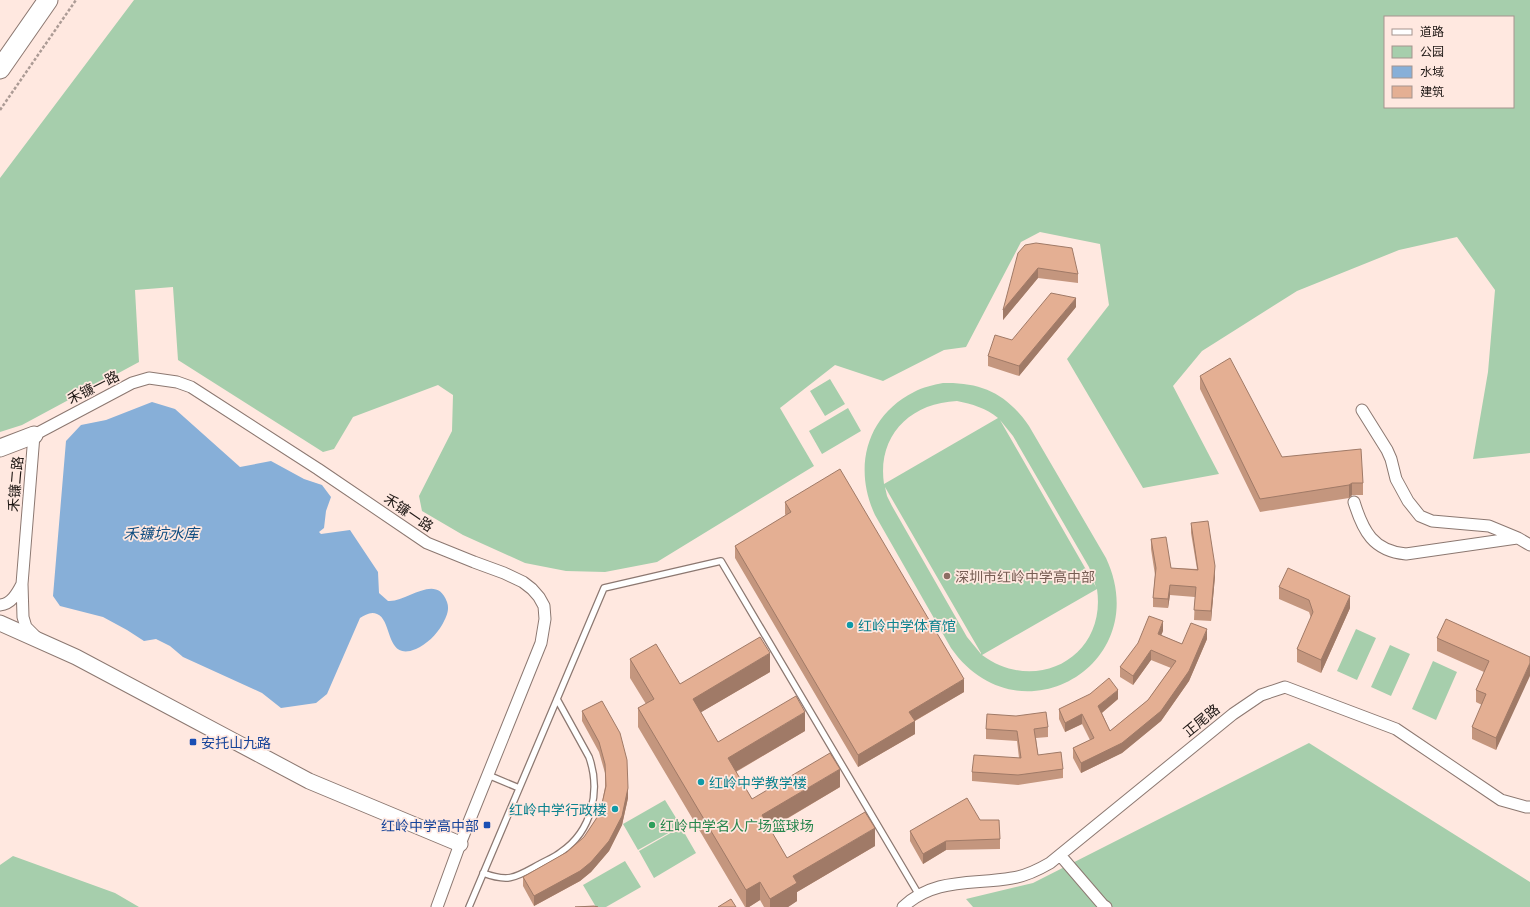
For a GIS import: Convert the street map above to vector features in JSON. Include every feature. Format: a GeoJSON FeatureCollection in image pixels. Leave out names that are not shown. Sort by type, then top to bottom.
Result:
{"type":"FeatureCollection","features":[{"type":"Feature","properties":{"kind":"highway"},"geometry":{"type":"LineString","coordinates":[[0,69],[48,0]]}},
{"type":"Feature","properties":{"kind":"main road"},"geometry":{"type":"LineString","coordinates":[[0,448],[34,435]]}},
{"type":"Feature","properties":{"kind":"street","name":"禾镰一路"},"geometry":{"type":"LineString","coordinates":[[34,435],[132,383],[149,378],[177,382],[191,387],[311,464],[427,543],[523,582],[539,597],[544,606],[545,618],[541,643],[460,844],[437,907]]}},
{"type":"Feature","properties":{"kind":"street"},"geometry":{"type":"LineString","coordinates":[[1362,410],[1389,455],[1396,479],[1408,501],[1420,516],[1432,521],[1489,526],[1518,538],[1530,545]]}},
{"type":"Feature","properties":{"kind":"street","name":"禾镰二路"},"geometry":{"type":"LineString","coordinates":[[34,435],[22,584],[24,622],[36,638]]}},
{"type":"Feature","properties":{"kind":"street"},"geometry":{"type":"LineString","coordinates":[[1354,502],[1357,512],[1370,538],[1377,545],[1395,553],[1406,554],[1518,538]]}},
{"type":"Feature","properties":{"kind":"street"},"geometry":{"type":"LineString","coordinates":[[0,605],[5,605],[11,600],[22,584]]}},
{"type":"Feature","properties":{"kind":"street"},"geometry":{"type":"LineString","coordinates":[[0,623],[76,657],[309,781],[460,844]]}},
{"type":"Feature","properties":{"kind":"street","name":"正尾路"},"geometry":{"type":"LineString","coordinates":[[904,907],[919,896],[943,885],[1012,878],[1025,875],[1050,864],[1233,714],[1261,695],[1285,687],[1396,729],[1501,800],[1530,807]]}},
{"type":"Feature","properties":{"kind":"street"},"geometry":{"type":"LineString","coordinates":[[1060,855],[1104,906]]}},
{"type":"Feature","properties":{"kind":"lane"},"geometry":{"type":"LineString","coordinates":[[469,907],[604,588],[721,561],[919,896]]}},
{"type":"Feature","properties":{"kind":"lane"},"geometry":{"type":"LineString","coordinates":[[483,873],[503,879],[516,877],[561,852],[575,840],[586,823],[593,804],[594,795],[595,785],[592,765],[557,699]]}},
{"type":"Feature","properties":{"kind":"lane"},"geometry":{"type":"LineString","coordinates":[[488,775],[519,788]]}},
{"type":"Feature","properties":{"kind":"path"},"geometry":{"type":"LineString","coordinates":[[0,110],[76,0]]}},
{"type":"Feature","properties":{"kind":"green space"},"geometry":{"type":"Polygon","coordinates":[[[134,0],[1530,0],[1530,453],[1473,459],[1488,372],[1495,290],[1457,237],[1399,250],[1297,291],[1202,351],[1173,386],[1219,474],[1143,488],[1067,359],[1109,305],[1100,244],[1040,232],[1021,242],[966,347],[944,350],[883,381],[835,365],[780,408],[814,466],[657,562],[605,572],[566,571],[525,563],[463,535],[422,511],[419,496],[452,431],[453,395],[438,385],[353,417],[334,449],[323,452],[178,360],[173,287],[135,290],[139,362],[22,425],[0,432],[0,178],[134,0]]]}},
{"type":"Feature","properties":{"kind":"green space"},"geometry":{"type":"Polygon","coordinates":[[[830,379],[845,404],[825,416],[810,391],[830,379]]]}},
{"type":"Feature","properties":{"kind":"green space"},"geometry":{"type":"Polygon","coordinates":[[[943,383],[970,385],[992,392],[1002,398],[1021,415],[1029,426],[1106,558],[1116,597],[1112,631],[1097,659],[1072,679],[1043,690],[1011,689],[979,676],[951,648],[875,515],[868,497],[865,479],[865,462],[868,445],[875,429],[885,415],[898,402],[917,390],[943,383]],[[957,401],[940,403],[924,408],[911,416],[900,426],[891,438],[886,451],[883,467],[884,484],[998,418],[984,409],[957,401]],[[1000,420],[1096,587],[1089,567],[1013,436],[1000,420]],[[885,487],[887,496],[967,637],[981,654],[885,487]],[[1097,589],[982,655],[1003,666],[1024,671],[1045,670],[1064,662],[1079,650],[1091,634],[1097,613],[1097,589]]]}},
{"type":"Feature","properties":{"kind":"green space"},"geometry":{"type":"Polygon","coordinates":[[[848,408],[861,431],[822,454],[809,431],[848,408]]]}},
{"type":"Feature","properties":{"kind":"green space"},"geometry":{"type":"Polygon","coordinates":[[[1356,629],[1376,638],[1357,680],[1337,671],[1356,629]]]}},
{"type":"Feature","properties":{"kind":"green space"},"geometry":{"type":"Polygon","coordinates":[[[1390,645],[1410,654],[1391,696],[1371,687],[1390,645]]]}},
{"type":"Feature","properties":{"kind":"green space"},"geometry":{"type":"Polygon","coordinates":[[[1433,661],[1457,672],[1436,720],[1412,709],[1433,661]]]}},
{"type":"Feature","properties":{"kind":"green space"},"geometry":{"type":"Polygon","coordinates":[[[1309,743],[1530,882],[1530,907],[973,907],[966,899],[1033,883],[1309,743]]]}},
{"type":"Feature","properties":{"kind":"green space","name":"红岭中学名人广场篮球场"},"geometry":{"type":"Polygon","coordinates":[[[665,800],[681,826],[638,850],[623,824],[665,800]]]}},
{"type":"Feature","properties":{"kind":"green space","name":"红岭中学名人广场篮球场"},"geometry":{"type":"Polygon","coordinates":[[[681,827],[696,853],[654,878],[639,851],[681,827]]]}},
{"type":"Feature","properties":{"kind":"green space"},"geometry":{"type":"Polygon","coordinates":[[[13,856],[115,893],[139,907],[0,907],[0,865],[13,856]]]}},
{"type":"Feature","properties":{"kind":"green space"},"geometry":{"type":"Polygon","coordinates":[[[625,861],[641,887],[606,907],[596,907],[583,885],[625,861]]]}},
{"type":"Feature","properties":{"kind":"water","name":"禾镰坑水库"},"geometry":{"type":"Polygon","coordinates":[[[152,402],[175,409],[240,467],[271,461],[304,479],[322,485],[331,497],[326,511],[324,528],[319,532],[321,534],[350,530],[378,572],[379,593],[388,601],[404,598],[429,589],[436,589],[442,593],[448,605],[448,611],[445,620],[437,632],[431,639],[416,649],[406,651],[399,650],[394,645],[382,618],[375,613],[370,613],[360,618],[327,694],[316,703],[281,708],[262,693],[183,657],[170,646],[156,639],[144,641],[103,617],[60,606],[53,596],[66,441],[81,425],[106,420],[152,402]]]}},
{"type":"Feature","properties":{"kind":"building"},"geometry":{"type":"Polygon","coordinates":[[[1036,243],[1072,248],[1078,274],[1038,268],[1003,310],[1018,253],[1025,245],[1036,243]]]}},
{"type":"Feature","properties":{"kind":"building"},"geometry":{"type":"Polygon","coordinates":[[[1051,293],[1076,298],[1019,366],[988,356],[995,335],[1012,340],[1051,293]]]}},
{"type":"Feature","properties":{"kind":"building"},"geometry":{"type":"Polygon","coordinates":[[[1230,358],[1282,457],[1361,449],[1363,483],[1352,483],[1349,485],[1260,499],[1200,376],[1230,358]]]}},
{"type":"Feature","properties":{"kind":"building","name":"红岭中学体育馆"},"geometry":{"type":"Polygon","coordinates":[[[840,469],[964,679],[909,712],[915,721],[858,755],[735,546],[791,512],[785,502],[840,469]]]}},
{"type":"Feature","properties":{"kind":"building"},"geometry":{"type":"Polygon","coordinates":[[[1208,521],[1215,566],[1211,611],[1194,610],[1196,587],[1170,585],[1168,599],[1153,598],[1156,568],[1151,539],[1166,537],[1171,568],[1198,570],[1191,523],[1208,521]]]}},
{"type":"Feature","properties":{"kind":"building"},"geometry":{"type":"Polygon","coordinates":[[[1288,568],[1350,596],[1321,660],[1297,649],[1313,612],[1309,600],[1279,587],[1288,568]]]}},
{"type":"Feature","properties":{"kind":"building"},"geometry":{"type":"Polygon","coordinates":[[[1149,616],[1163,621],[1158,634],[1182,644],[1191,623],[1207,629],[1189,671],[1161,711],[1122,743],[1081,763],[1073,748],[1094,738],[1082,714],[1065,723],[1059,709],[1090,694],[1109,678],[1118,690],[1098,706],[1110,731],[1148,700],[1176,661],[1151,650],[1133,676],[1120,667],[1138,643],[1149,616]]]}},
{"type":"Feature","properties":{"kind":"building"},"geometry":{"type":"Polygon","coordinates":[[[1446,619],[1530,657],[1530,663],[1496,738],[1472,727],[1486,694],[1476,690],[1489,661],[1437,638],[1446,619]]]}},
{"type":"Feature","properties":{"kind":"building"},"geometry":{"type":"Polygon","coordinates":[[[760,637],[770,653],[693,699],[718,742],[796,696],[805,712],[728,758],[752,799],[830,753],[840,769],[762,815],[787,858],[865,812],[875,828],[793,876],[797,883],[770,899],[760,882],[746,890],[638,708],[654,699],[630,659],[656,644],[680,684],[760,637]]]}},
{"type":"Feature","properties":{"kind":"building","name":"红岭中学行政楼"},"geometry":{"type":"Polygon","coordinates":[[[602,701],[620,733],[627,760],[628,788],[622,816],[609,841],[591,862],[580,871],[534,896],[523,877],[567,852],[584,837],[596,819],[601,808],[606,786],[605,764],[599,742],[582,711],[602,701]]]}},
{"type":"Feature","properties":{"kind":"building"},"geometry":{"type":"Polygon","coordinates":[[[1046,712],[1048,727],[1034,729],[1038,755],[1061,752],[1063,769],[1018,775],[972,772],[974,755],[1021,758],[1017,731],[986,729],[987,714],[1016,716],[1046,712]]]}},
{"type":"Feature","properties":{"kind":"building"},"geometry":{"type":"Polygon","coordinates":[[[967,798],[980,820],[999,820],[1000,839],[946,841],[923,854],[910,831],[967,798]]]}},
{"type":"Feature","properties":{"kind":"building"},"geometry":{"type":"Polygon","coordinates":[[[731,899],[736,907],[718,907],[731,899]]]}},
{"type":"Feature","properties":{"kind":"building"},"geometry":{"type":"Polygon","coordinates":[[[594,906],[598,907],[576,907],[594,906]]]}},
{"type":"Feature","properties":{"kind":"place","name":"深圳市红岭中学高中部"},"geometry":{"type":"Point","coordinates":[947,576]}},
{"type":"Feature","properties":{"kind":"place","name":"红岭中学体育馆"},"geometry":{"type":"Point","coordinates":[850,625]}},
{"type":"Feature","properties":{"kind":"place","name":"安托山九路"},"geometry":{"type":"Point","coordinates":[193,742]}},
{"type":"Feature","properties":{"kind":"place","name":"红岭中学教学楼"},"geometry":{"type":"Point","coordinates":[701,782]}},
{"type":"Feature","properties":{"kind":"place","name":"红岭中学行政楼"},"geometry":{"type":"Point","coordinates":[615,809]}},
{"type":"Feature","properties":{"kind":"place","name":"红岭中学高中部"},"geometry":{"type":"Point","coordinates":[487,825]}},
{"type":"Feature","properties":{"kind":"place","name":"红岭中学名人广场篮球场"},"geometry":{"type":"Point","coordinates":[652,825]}}]}
